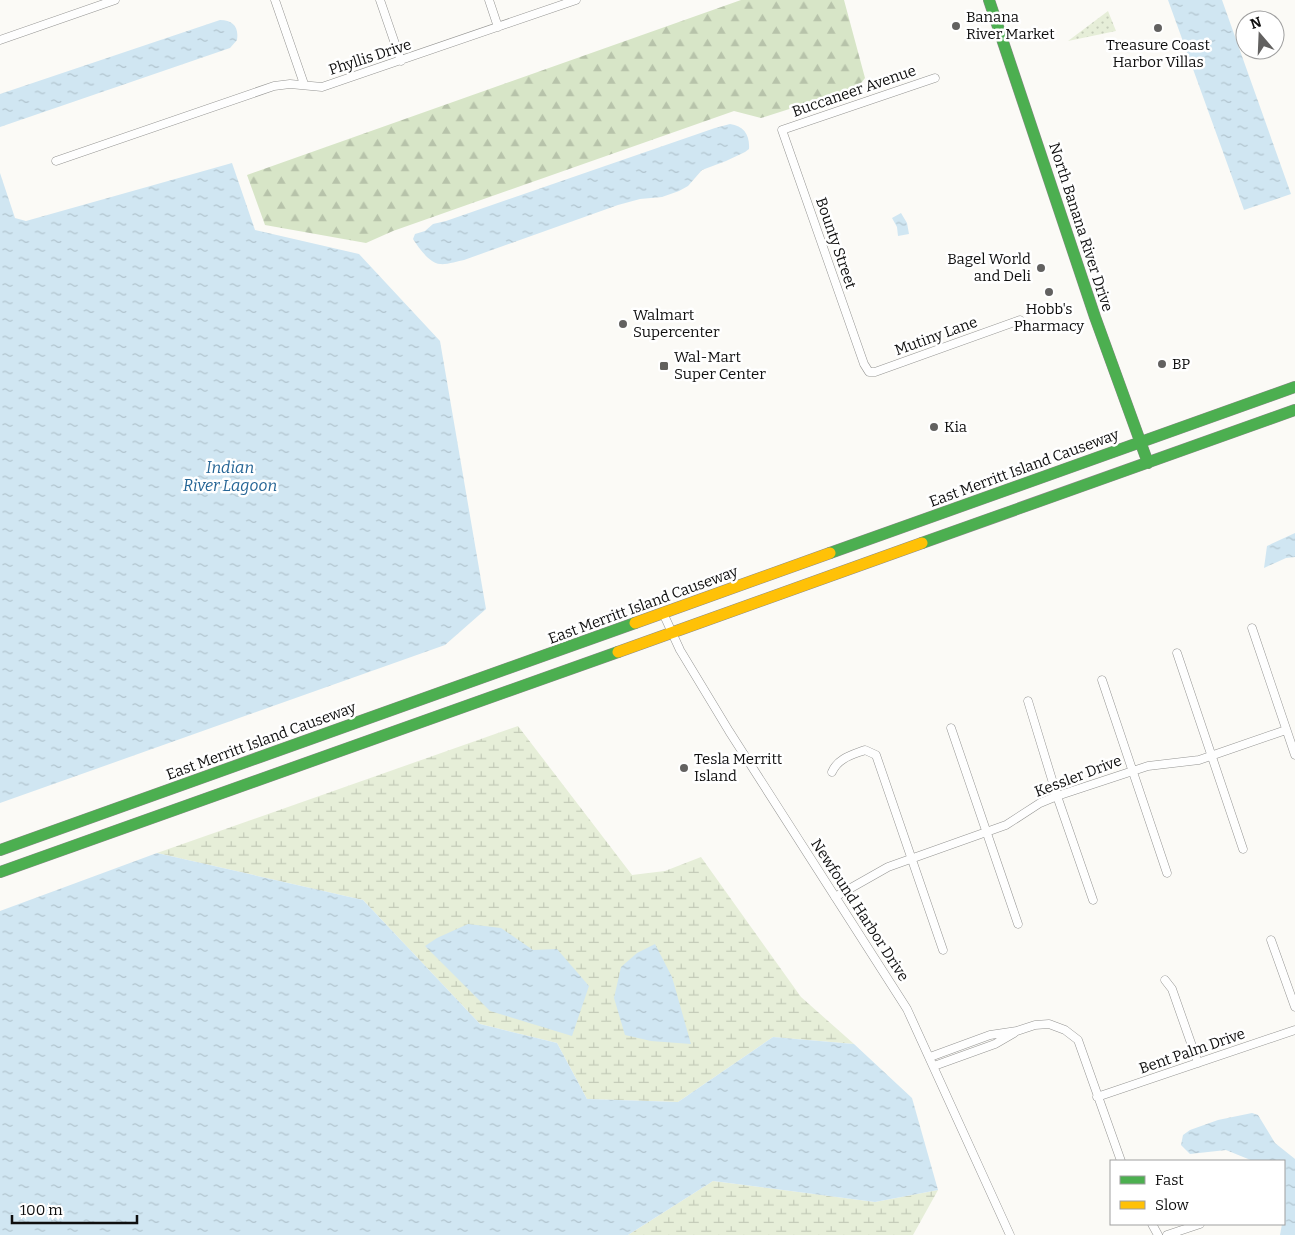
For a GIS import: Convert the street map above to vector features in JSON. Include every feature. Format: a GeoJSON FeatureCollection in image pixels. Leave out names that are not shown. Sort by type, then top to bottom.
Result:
{"type":"FeatureCollection","features":[{"type":"Feature","properties":{"kind":"main road","name":"North Banana River Drive"},"geometry":{"type":"LineString","coordinates":[[989,0],[1099,326],[1148,463]]}},
{"type":"Feature","properties":{"kind":"main road","name":"East Merritt Island Causeway"},"geometry":{"type":"LineString","coordinates":[[0,850],[1295,387]]}},
{"type":"Feature","properties":{"kind":"main road"},"geometry":{"type":"LineString","coordinates":[[0,872],[1295,410]]}},
{"type":"Feature","properties":{"kind":"street"},"geometry":{"type":"LineString","coordinates":[[0,40],[115,0]]}},
{"type":"Feature","properties":{"kind":"street"},"geometry":{"type":"LineString","coordinates":[[275,0],[304,84]]}},
{"type":"Feature","properties":{"kind":"street"},"geometry":{"type":"LineString","coordinates":[[380,0],[401,61]]}},
{"type":"Feature","properties":{"kind":"street"},"geometry":{"type":"LineString","coordinates":[[489,0],[498,27]]}},
{"type":"Feature","properties":{"kind":"street","name":"Phyllis Drive"},"geometry":{"type":"LineString","coordinates":[[56,162],[274,86],[304,84],[314,88],[322,87],[576,0]]}},
{"type":"Feature","properties":{"kind":"street","name":"Buccaneer Avenue"},"geometry":{"type":"LineString","coordinates":[[782,130],[936,78]]}},
{"type":"Feature","properties":{"kind":"street","name":"Bounty Street"},"geometry":{"type":"LineString","coordinates":[[782,130],[864,364]]}},
{"type":"Feature","properties":{"kind":"street","name":"Mutiny Lane"},"geometry":{"type":"LineString","coordinates":[[864,364],[870,372],[875,372],[1020,320]]}},
{"type":"Feature","properties":{"kind":"street","name":"Newfound Harbor Drive"},"geometry":{"type":"LineString","coordinates":[[663,614],[671,634],[743,754],[907,1009],[1010,1235]]}},
{"type":"Feature","properties":{"kind":"street"},"geometry":{"type":"LineString","coordinates":[[1252,628],[1295,755]]}},
{"type":"Feature","properties":{"kind":"street"},"geometry":{"type":"LineString","coordinates":[[1177,653],[1243,849]]}},
{"type":"Feature","properties":{"kind":"street"},"geometry":{"type":"LineString","coordinates":[[1102,680],[1167,873]]}},
{"type":"Feature","properties":{"kind":"street"},"geometry":{"type":"LineString","coordinates":[[1028,701],[1093,900]]}},
{"type":"Feature","properties":{"kind":"street"},"geometry":{"type":"LineString","coordinates":[[950,728],[1018,924]]}},
{"type":"Feature","properties":{"kind":"street","name":"Kessler Drive"},"geometry":{"type":"LineString","coordinates":[[835,897],[876,873],[1006,826],[1040,803],[1058,796],[1133,770],[1169,762],[1199,760],[1286,730]]}},
{"type":"Feature","properties":{"kind":"street"},"geometry":{"type":"LineString","coordinates":[[832,772],[835,765],[843,758],[866,750],[876,755],[943,950]]}},
{"type":"Feature","properties":{"kind":"street"},"geometry":{"type":"LineString","coordinates":[[1271,940],[1295,1007]]}},
{"type":"Feature","properties":{"kind":"street"},"geometry":{"type":"LineString","coordinates":[[1165,980],[1172,989],[1198,1063]]}},
{"type":"Feature","properties":{"kind":"street"},"geometry":{"type":"LineString","coordinates":[[934,1066],[995,1044],[1018,1031],[1035,1025],[1049,1024],[1065,1030],[1078,1040],[1121,1160]]}},
{"type":"Feature","properties":{"kind":"street","name":"Bent Palm Drive"},"geometry":{"type":"LineString","coordinates":[[1098,1097],[1295,1030]]}},
{"type":"Feature","properties":{"kind":"street"},"geometry":{"type":"LineString","coordinates":[[930,1057],[990,1035],[1018,1031]]}},
{"type":"Feature","properties":{"kind":"street"},"geometry":{"type":"LineString","coordinates":[[1167,1235],[1197,1225]]}},
{"type":"Feature","properties":{"kind":"green space"},"geometry":{"type":"Polygon","coordinates":[[[741,0],[844,0],[865,78],[858,87],[761,118],[734,111],[393,231],[366,243],[265,225],[247,175],[741,0]]]}},
{"type":"Feature","properties":{"kind":"green space"},"geometry":{"type":"Polygon","coordinates":[[[1108,11],[1116,31],[1068,41],[1108,11]]]}},
{"type":"Feature","properties":{"kind":"green space"},"geometry":{"type":"Polygon","coordinates":[[[518,726],[632,875],[665,871],[701,857],[801,997],[854,1044],[773,1037],[678,1102],[587,1099],[557,1043],[480,1024],[363,900],[157,853],[518,726]]]}},
{"type":"Feature","properties":{"kind":"green space"},"geometry":{"type":"Polygon","coordinates":[[[713,1181],[875,1202],[938,1190],[913,1235],[628,1235],[713,1181]]]}},
{"type":"Feature","properties":{"kind":"water"},"geometry":{"type":"Polygon","coordinates":[[[1168,0],[1222,0],[1235,37],[1235,60],[1243,60],[1291,194],[1244,210],[1168,0]]]}},
{"type":"Feature","properties":{"kind":"water"},"geometry":{"type":"Polygon","coordinates":[[[220,20],[232,23],[236,28],[237,40],[230,48],[0,127],[0,94],[220,20]]]}},
{"type":"Feature","properties":{"kind":"water"},"geometry":{"type":"Polygon","coordinates":[[[730,124],[739,127],[745,132],[749,149],[726,161],[702,170],[688,186],[679,191],[662,197],[640,199],[618,205],[464,260],[449,263],[440,264],[432,261],[413,239],[415,234],[425,231],[433,224],[730,124]]]}},
{"type":"Feature","properties":{"kind":"water","name":"Indian River Lagoon"},"geometry":{"type":"Polygon","coordinates":[[[232,163],[255,230],[359,254],[440,341],[486,609],[445,645],[0,803],[0,173],[15,218],[26,221],[232,163]]]}},
{"type":"Feature","properties":{"kind":"water"},"geometry":{"type":"Polygon","coordinates":[[[901,213],[907,223],[909,234],[898,236],[897,227],[892,218],[901,213]]]}},
{"type":"Feature","properties":{"kind":"water"},"geometry":{"type":"Polygon","coordinates":[[[1295,533],[1295,557],[1286,558],[1264,568],[1267,546],[1295,533]]]}},
{"type":"Feature","properties":{"kind":"water"},"geometry":{"type":"Polygon","coordinates":[[[157,853],[363,900],[480,1024],[557,1043],[587,1099],[678,1102],[773,1037],[854,1044],[912,1098],[938,1190],[875,1202],[713,1181],[628,1235],[0,1235],[0,911],[157,853]]]}},
{"type":"Feature","properties":{"kind":"water"},"geometry":{"type":"Polygon","coordinates":[[[468,924],[501,928],[533,950],[557,949],[589,986],[572,1036],[490,1011],[425,946],[437,938],[468,924]]]}},
{"type":"Feature","properties":{"kind":"water"},"geometry":{"type":"Polygon","coordinates":[[[655,944],[672,977],[691,1044],[651,1041],[625,1035],[614,998],[621,967],[637,953],[655,944]]]}},
{"type":"Feature","properties":{"kind":"water"},"geometry":{"type":"Polygon","coordinates":[[[1252,1113],[1258,1115],[1275,1143],[1295,1159],[1295,1235],[1280,1235],[1282,1225],[1285,1225],[1285,1160],[1251,1160],[1226,1150],[1190,1154],[1181,1145],[1183,1135],[1190,1130],[1218,1120],[1252,1113]]]}},
{"type":"Feature","properties":{"kind":"traffic: fast"},"geometry":{"type":"LineString","coordinates":[[989,0],[1095,317],[1148,463]]}},
{"type":"Feature","properties":{"kind":"traffic: fast"},"geometry":{"type":"LineString","coordinates":[[830,553],[1295,387]]}},
{"type":"Feature","properties":{"kind":"traffic: fast"},"geometry":{"type":"LineString","coordinates":[[922,543],[1295,410]]}},
{"type":"Feature","properties":{"kind":"traffic: fast"},"geometry":{"type":"LineString","coordinates":[[0,850],[635,623]]}},
{"type":"Feature","properties":{"kind":"traffic: fast"},"geometry":{"type":"LineString","coordinates":[[0,872],[618,652]]}},
{"type":"Feature","properties":{"kind":"traffic: slow"},"geometry":{"type":"LineString","coordinates":[[618,652],[922,543]]}},
{"type":"Feature","properties":{"kind":"traffic: slow"},"geometry":{"type":"LineString","coordinates":[[635,623],[830,553]]}},
{"type":"Feature","properties":{"kind":"place","name":"Banana River Market"},"geometry":{"type":"Point","coordinates":[956,26]}},
{"type":"Feature","properties":{"kind":"place","name":"Treasure Coast Harbor Villas"},"geometry":{"type":"Point","coordinates":[1158,28]}},
{"type":"Feature","properties":{"kind":"place","name":"Bagel World and Deli"},"geometry":{"type":"Point","coordinates":[1041,268]}},
{"type":"Feature","properties":{"kind":"place","name":"Hobb's Pharmacy"},"geometry":{"type":"Point","coordinates":[1049,292]}},
{"type":"Feature","properties":{"kind":"place","name":"Walmart Supercenter"},"geometry":{"type":"Point","coordinates":[623,324]}},
{"type":"Feature","properties":{"kind":"place","name":"BP"},"geometry":{"type":"Point","coordinates":[1162,364]}},
{"type":"Feature","properties":{"kind":"place","name":"Wal-Mart Super Center"},"geometry":{"type":"Point","coordinates":[664,366]}},
{"type":"Feature","properties":{"kind":"place","name":"Kia"},"geometry":{"type":"Point","coordinates":[934,427]}},
{"type":"Feature","properties":{"kind":"place","name":"Tesla Merritt Island"},"geometry":{"type":"Point","coordinates":[684,768]}}]}
